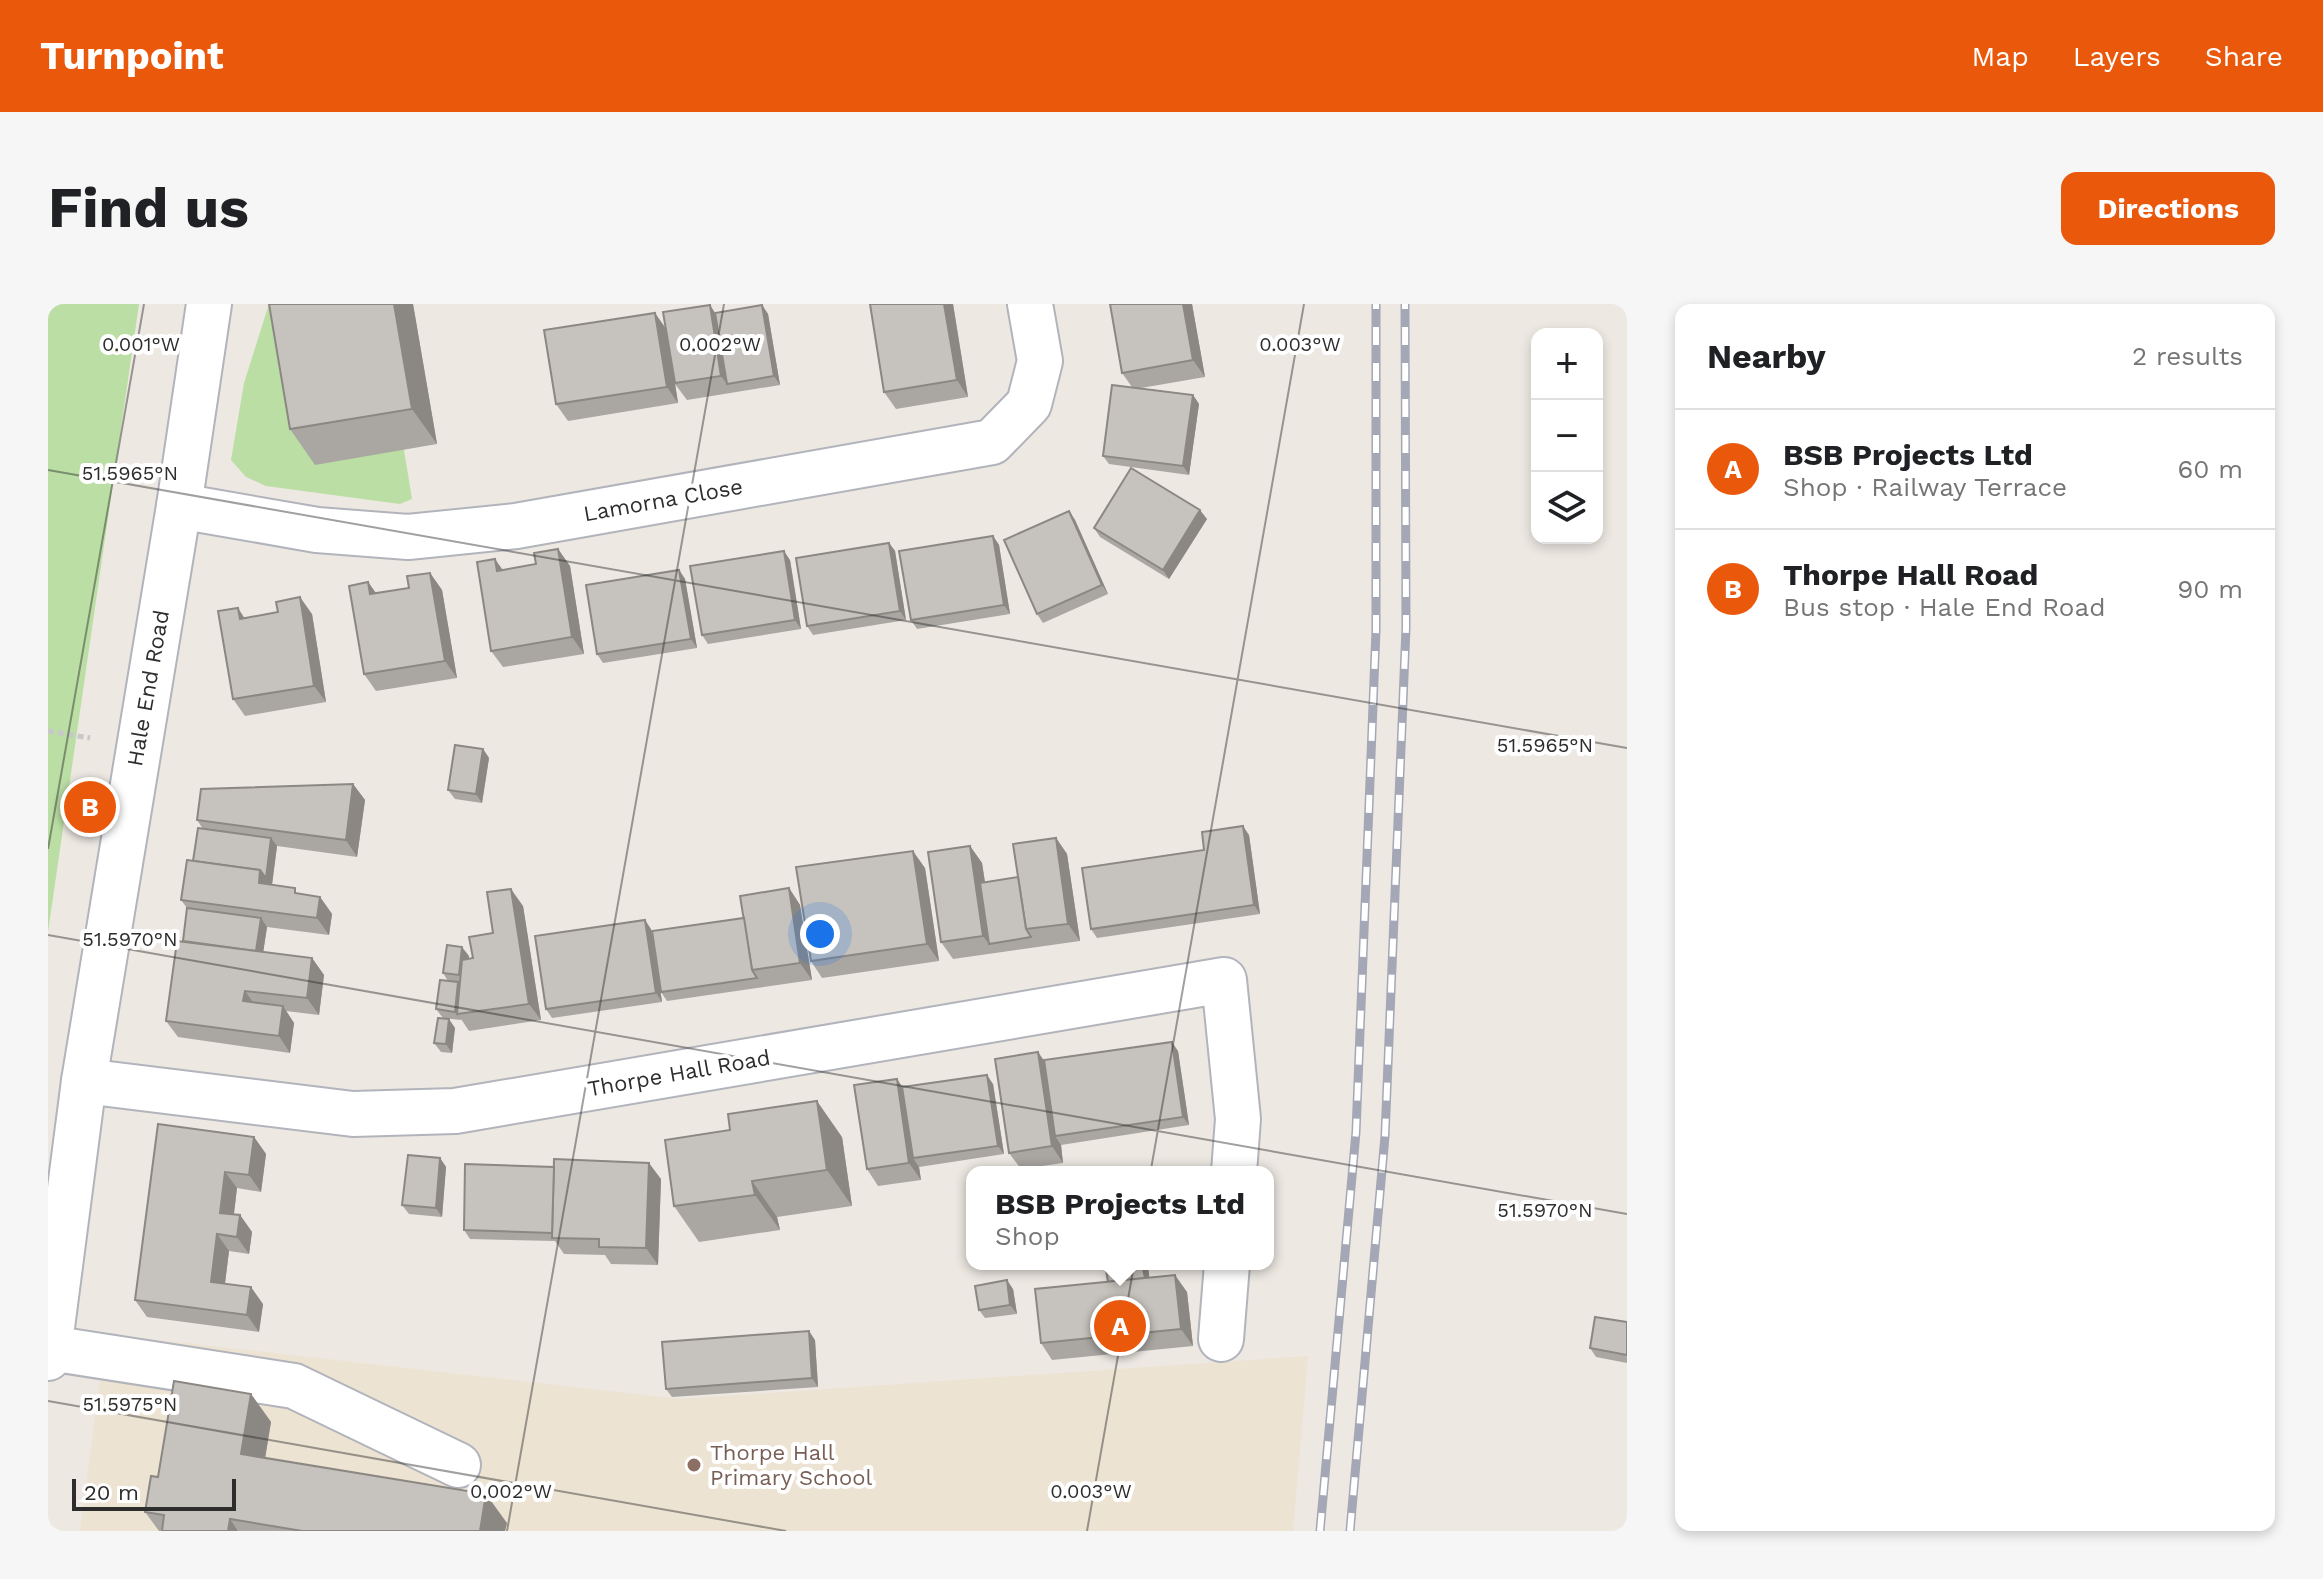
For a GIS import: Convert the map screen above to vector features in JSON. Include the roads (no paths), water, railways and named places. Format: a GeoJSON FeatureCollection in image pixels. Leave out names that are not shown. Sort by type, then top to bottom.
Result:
{"type":"FeatureCollection","features":[{"type":"Feature","properties":{"kind":"street","name":"Hale End Road"},"geometry":{"type":"LineString","coordinates":[[49,1353],[84,1081],[179,506],[209,304]]}},
{"type":"Feature","properties":{"kind":"street","name":"Lamorna Close"},"geometry":{"type":"LineString","coordinates":[[179,506],[317,530],[408,537],[516,526],[992,442],[1029,404],[1040,361],[1030,304]]}},
{"type":"Feature","properties":{"kind":"street","name":"Thorpe Hall Road"},"geometry":{"type":"LineString","coordinates":[[84,1081],[353,1114],[455,1111],[1224,980],[1238,1119],[1234,1166]]}},
{"type":"Feature","properties":{"kind":"street"},"geometry":{"type":"LineString","coordinates":[[1221,1339],[1227,1270]]}},
{"type":"Feature","properties":{"kind":"street"},"geometry":{"type":"LineString","coordinates":[[49,1353],[294,1386],[458,1465]]}},
{"type":"Feature","properties":{"kind":"railway"},"geometry":{"type":"LineString","coordinates":[[1320,1531],[1356,1132],[1376,630],[1376,304]]}},
{"type":"Feature","properties":{"kind":"railway"},"geometry":{"type":"LineString","coordinates":[[1350,1531],[1385,1136],[1406,628],[1405,304]]}},
{"type":"Feature","properties":{"kind":"place","name":"Thorpe Hall Road"},"geometry":{"type":"Point","coordinates":[90,807]}},
{"type":"Feature","properties":{"kind":"place","name":"BSB Projects Ltd"},"geometry":{"type":"Point","coordinates":[1120,1326]}},
{"type":"Feature","properties":{"kind":"place","name":"Thorpe Hall Primary School"},"geometry":{"type":"Point","coordinates":[694,1465]}}]}
